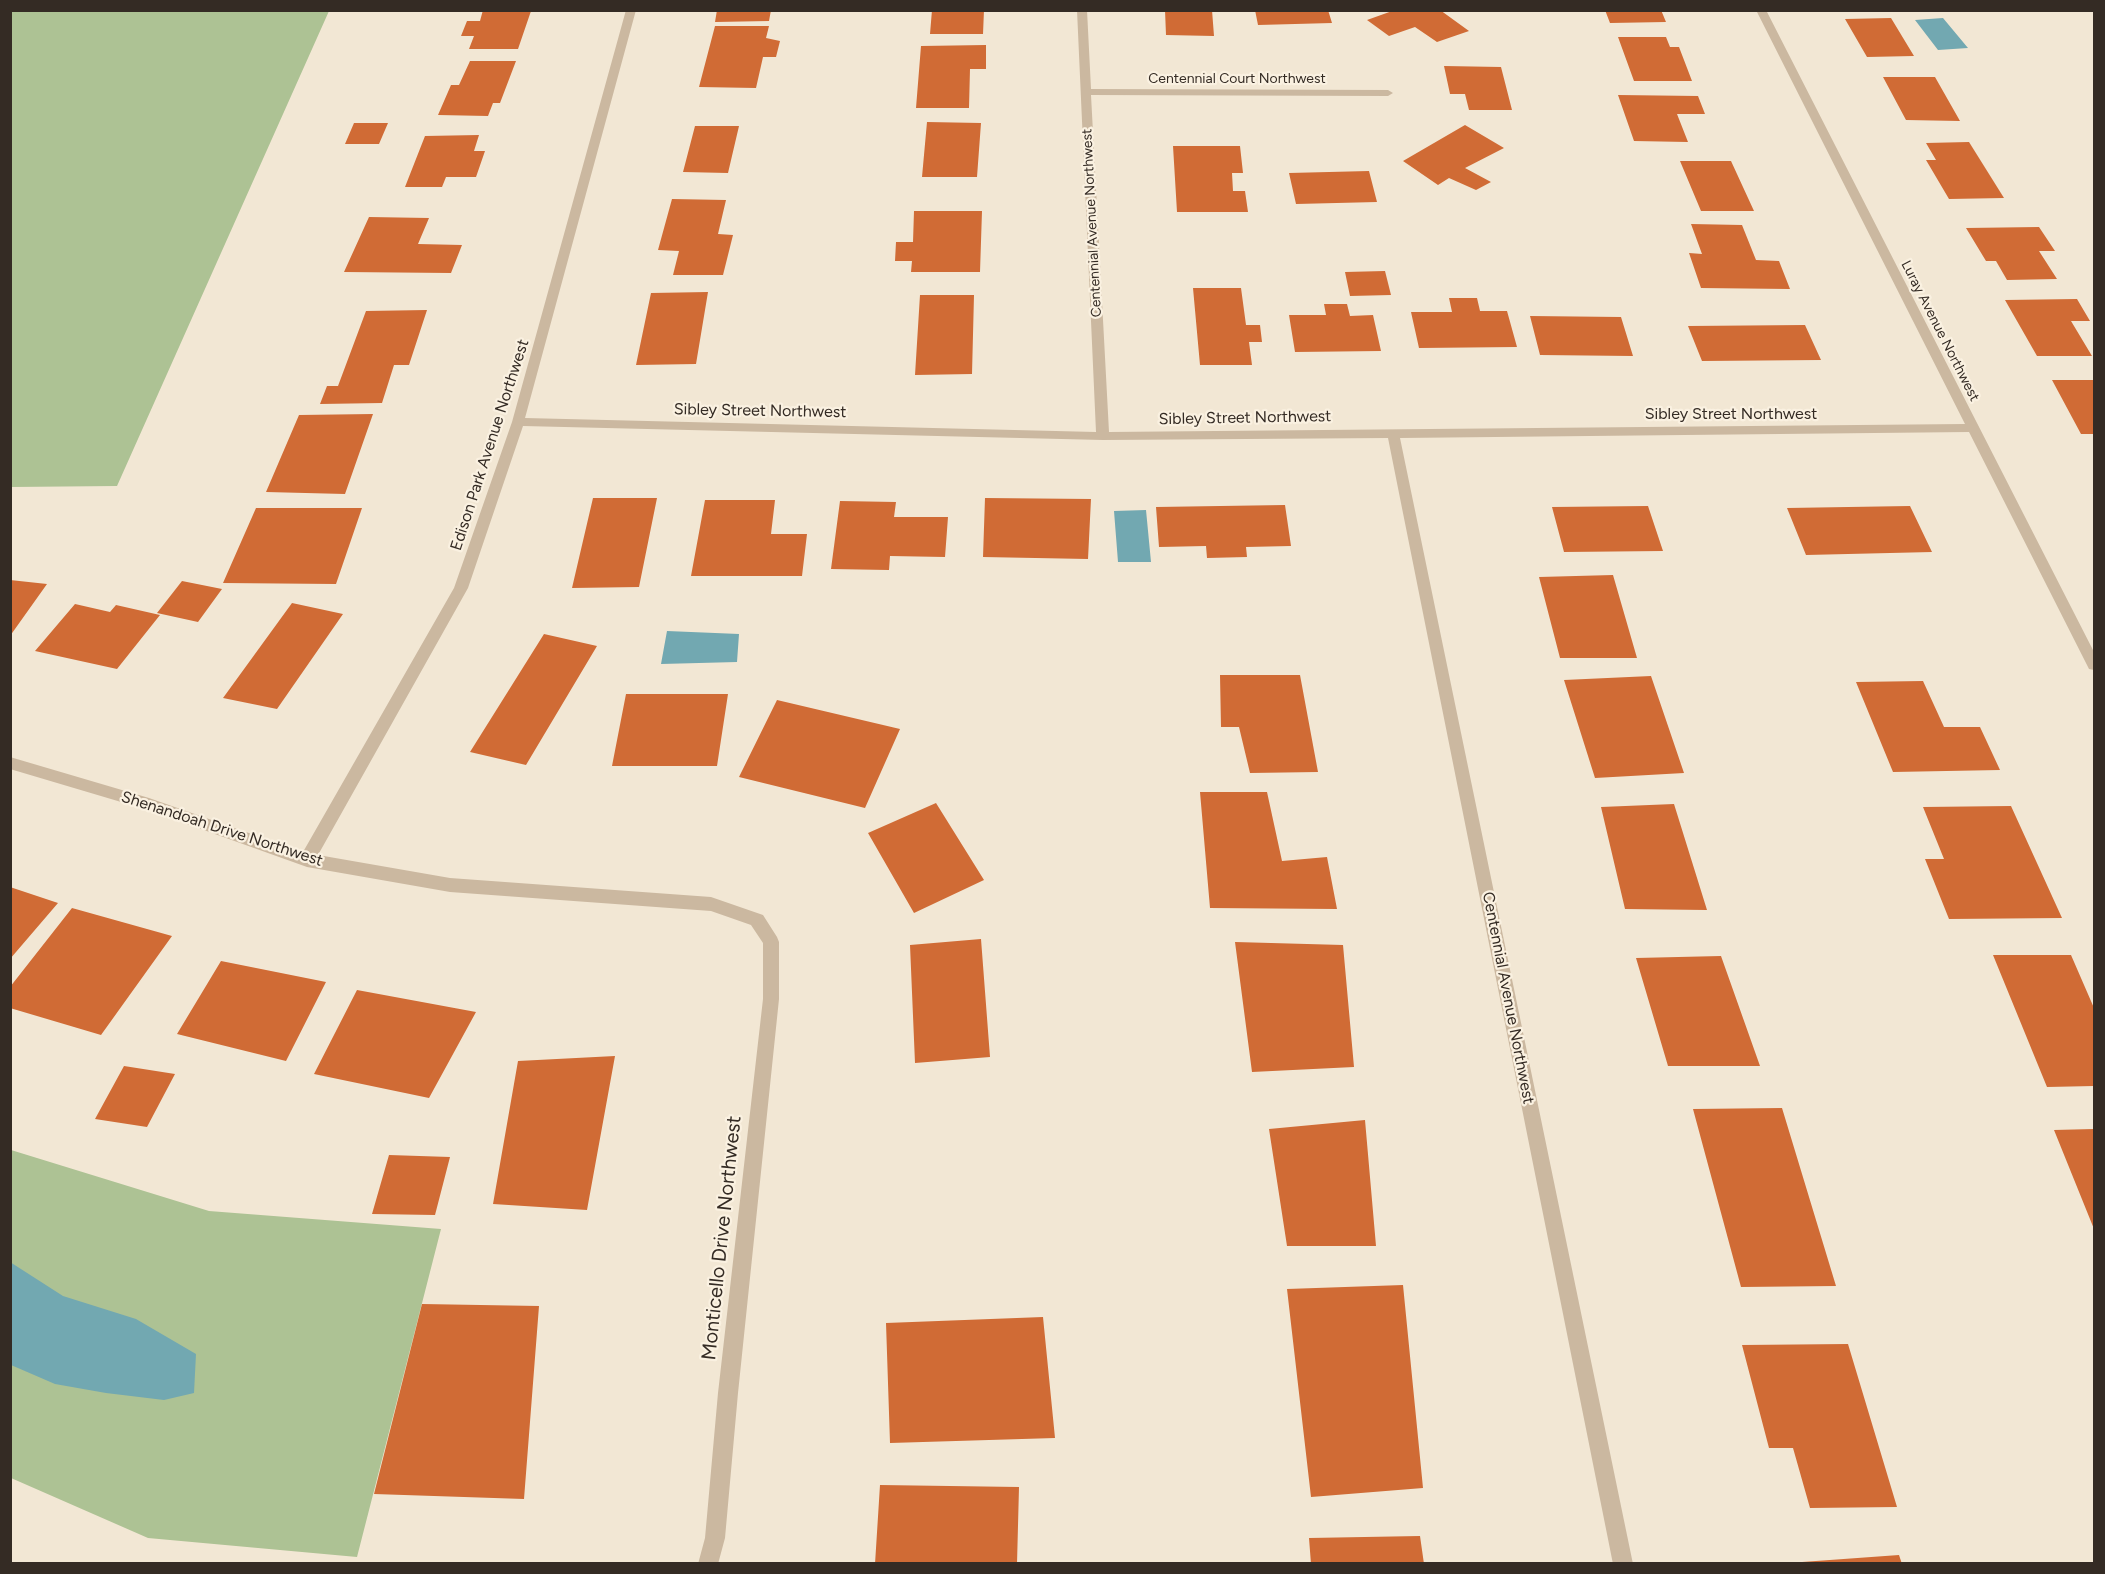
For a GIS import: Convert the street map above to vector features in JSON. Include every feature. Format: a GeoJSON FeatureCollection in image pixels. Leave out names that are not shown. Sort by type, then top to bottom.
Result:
{"type":"FeatureCollection","features":[{"type":"Feature","properties":{"kind":"street","name":"Edison Park Avenue Northwest"},"geometry":{"type":"LineString","coordinates":[[307,860],[461,588],[518,422],[631,10]]}},
{"type":"Feature","properties":{"kind":"street","name":"Centennial Avenue Northwest"},"geometry":{"type":"LineString","coordinates":[[1082,10],[1103,436]]}},
{"type":"Feature","properties":{"kind":"street","name":"Luray Avenue Northwest"},"geometry":{"type":"LineString","coordinates":[[1761,10],[2094,665]]}},
{"type":"Feature","properties":{"kind":"street","name":"Centennial Court Northwest"},"geometry":{"type":"LineString","coordinates":[[1085,92],[1388,93]]}},
{"type":"Feature","properties":{"kind":"street","name":"Sibley Street Northwest"},"geometry":{"type":"LineString","coordinates":[[518,422],[1103,436],[1972,428]]}},
{"type":"Feature","properties":{"kind":"street","name":"Centennial Avenue Northwest"},"geometry":{"type":"LineString","coordinates":[[1393,433],[1623,1563]]}},
{"type":"Feature","properties":{"kind":"street","name":"Shenandoah Drive Northwest"},"geometry":{"type":"LineString","coordinates":[[10,763],[149,804],[307,860],[450,885],[711,904],[757,920]]}},
{"type":"Feature","properties":{"kind":"street","name":"Monticello Drive Northwest"},"geometry":{"type":"LineString","coordinates":[[708,1563],[715,1538],[728,1393],[771,999],[771,942],[757,920]]}},
{"type":"Feature","properties":{"kind":"green space"},"geometry":{"type":"Polygon","coordinates":[[[10,11],[329,11],[117,486],[11,487],[10,11]]]}},
{"type":"Feature","properties":{"kind":"green space"},"geometry":{"type":"Polygon","coordinates":[[[11,1150],[209,1211],[441,1229],[357,1557],[148,1538],[11,1478],[11,1150]]]}},
{"type":"Feature","properties":{"kind":"water"},"geometry":{"type":"Polygon","coordinates":[[[1943,18],[1968,48],[1938,50],[1915,20],[1943,18]]]}},
{"type":"Feature","properties":{"kind":"water"},"geometry":{"type":"Polygon","coordinates":[[[1146,510],[1151,562],[1118,562],[1114,511],[1146,510]]]}},
{"type":"Feature","properties":{"kind":"water"},"geometry":{"type":"Polygon","coordinates":[[[667,631],[739,634],[737,662],[661,664],[667,631]]]}},
{"type":"Feature","properties":{"kind":"water"},"geometry":{"type":"Polygon","coordinates":[[[10,1262],[63,1296],[136,1319],[196,1354],[194,1393],[164,1400],[106,1393],[55,1384],[11,1365],[10,1262]]]}},
{"type":"Feature","properties":{"kind":"building"},"geometry":{"type":"Polygon","coordinates":[[[483,10],[531,11],[518,49],[469,49],[474,36],[461,36],[467,21],[480,21],[483,10]]]}},
{"type":"Feature","properties":{"kind":"building"},"geometry":{"type":"Polygon","coordinates":[[[717,10],[771,10],[769,21],[715,22],[717,10]]]}},
{"type":"Feature","properties":{"kind":"building"},"geometry":{"type":"Polygon","coordinates":[[[932,10],[984,10],[983,34],[930,34],[932,10]]]}},
{"type":"Feature","properties":{"kind":"building"},"geometry":{"type":"Polygon","coordinates":[[[1165,10],[1212,10],[1214,36],[1166,35],[1165,10]]]}},
{"type":"Feature","properties":{"kind":"building"},"geometry":{"type":"Polygon","coordinates":[[[1255,10],[1328,10],[1332,23],[1258,25],[1255,10]]]}},
{"type":"Feature","properties":{"kind":"building"},"geometry":{"type":"Polygon","coordinates":[[[1395,10],[1440,10],[1469,31],[1437,42],[1415,27],[1389,36],[1367,20],[1395,10]]]}},
{"type":"Feature","properties":{"kind":"building"},"geometry":{"type":"Polygon","coordinates":[[[1605,10],[1661,10],[1666,22],[1610,23],[1605,10]]]}},
{"type":"Feature","properties":{"kind":"building"},"geometry":{"type":"Polygon","coordinates":[[[1891,18],[1914,56],[1867,57],[1845,19],[1891,18]]]}},
{"type":"Feature","properties":{"kind":"building"},"geometry":{"type":"Polygon","coordinates":[[[715,26],[769,26],[766,38],[780,41],[776,57],[763,57],[756,88],[699,87],[715,26]]]}},
{"type":"Feature","properties":{"kind":"building"},"geometry":{"type":"Polygon","coordinates":[[[1618,37],[1666,37],[1670,47],[1679,47],[1692,81],[1634,81],[1618,37]]]}},
{"type":"Feature","properties":{"kind":"building"},"geometry":{"type":"Polygon","coordinates":[[[986,45],[986,69],[970,69],[969,108],[916,108],[921,46],[986,45]]]}},
{"type":"Feature","properties":{"kind":"building"},"geometry":{"type":"Polygon","coordinates":[[[470,61],[516,61],[500,103],[493,103],[488,116],[438,115],[451,85],[459,85],[470,61]]]}},
{"type":"Feature","properties":{"kind":"building"},"geometry":{"type":"Polygon","coordinates":[[[1444,66],[1501,67],[1512,110],[1469,110],[1465,94],[1450,94],[1444,66]]]}},
{"type":"Feature","properties":{"kind":"building"},"geometry":{"type":"Polygon","coordinates":[[[1883,77],[1935,77],[1960,121],[1906,120],[1883,77]]]}},
{"type":"Feature","properties":{"kind":"building"},"geometry":{"type":"Polygon","coordinates":[[[1618,95],[1698,96],[1705,114],[1677,114],[1688,142],[1634,141],[1618,95]]]}},
{"type":"Feature","properties":{"kind":"building"},"geometry":{"type":"Polygon","coordinates":[[[927,122],[981,123],[977,177],[922,177],[927,122]]]}},
{"type":"Feature","properties":{"kind":"building"},"geometry":{"type":"Polygon","coordinates":[[[354,123],[388,123],[379,144],[345,144],[354,123]]]}},
{"type":"Feature","properties":{"kind":"building"},"geometry":{"type":"Polygon","coordinates":[[[1465,125],[1504,148],[1465,168],[1491,182],[1476,190],[1449,178],[1438,185],[1403,161],[1465,125]]]}},
{"type":"Feature","properties":{"kind":"building"},"geometry":{"type":"Polygon","coordinates":[[[695,126],[739,126],[728,173],[683,172],[695,126]]]}},
{"type":"Feature","properties":{"kind":"building"},"geometry":{"type":"Polygon","coordinates":[[[479,135],[474,151],[485,151],[476,177],[446,177],[442,187],[405,187],[425,136],[479,135]]]}},
{"type":"Feature","properties":{"kind":"building"},"geometry":{"type":"Polygon","coordinates":[[[1969,142],[2004,198],[1949,199],[1926,160],[1936,160],[1926,143],[1969,142]]]}},
{"type":"Feature","properties":{"kind":"building"},"geometry":{"type":"Polygon","coordinates":[[[1173,146],[1240,146],[1243,173],[1232,173],[1233,191],[1245,191],[1248,212],[1177,212],[1173,146]]]}},
{"type":"Feature","properties":{"kind":"building"},"geometry":{"type":"Polygon","coordinates":[[[1680,161],[1731,161],[1754,211],[1701,211],[1680,161]]]}},
{"type":"Feature","properties":{"kind":"building"},"geometry":{"type":"Polygon","coordinates":[[[1369,171],[1377,202],[1296,204],[1289,173],[1369,171]]]}},
{"type":"Feature","properties":{"kind":"building"},"geometry":{"type":"Polygon","coordinates":[[[672,199],[726,200],[718,234],[733,235],[723,275],[673,275],[679,251],[658,250],[672,199]]]}},
{"type":"Feature","properties":{"kind":"building"},"geometry":{"type":"Polygon","coordinates":[[[914,211],[982,211],[980,272],[911,272],[912,261],[895,261],[896,242],[913,242],[914,211]]]}},
{"type":"Feature","properties":{"kind":"building"},"geometry":{"type":"Polygon","coordinates":[[[369,217],[429,218],[418,244],[462,245],[451,273],[344,272],[369,217]]]}},
{"type":"Feature","properties":{"kind":"building"},"geometry":{"type":"Polygon","coordinates":[[[1691,224],[1742,225],[1756,260],[1779,261],[1790,289],[1701,288],[1689,253],[1702,254],[1691,224]]]}},
{"type":"Feature","properties":{"kind":"building"},"geometry":{"type":"Polygon","coordinates":[[[2039,227],[2055,251],[2039,251],[2057,279],[2007,280],[1996,261],[1986,261],[1966,228],[2039,227]]]}},
{"type":"Feature","properties":{"kind":"building"},"geometry":{"type":"Polygon","coordinates":[[[1385,271],[1391,295],[1350,296],[1345,272],[1385,271]]]}},
{"type":"Feature","properties":{"kind":"building"},"geometry":{"type":"Polygon","coordinates":[[[1193,288],[1241,288],[1246,325],[1260,325],[1262,342],[1249,342],[1252,365],[1200,365],[1193,288]]]}},
{"type":"Feature","properties":{"kind":"building"},"geometry":{"type":"Polygon","coordinates":[[[708,292],[696,364],[636,365],[651,293],[708,292]]]}},
{"type":"Feature","properties":{"kind":"building"},"geometry":{"type":"Polygon","coordinates":[[[920,295],[974,295],[972,374],[915,375],[920,295]]]}},
{"type":"Feature","properties":{"kind":"building"},"geometry":{"type":"Polygon","coordinates":[[[1449,298],[1477,298],[1480,311],[1507,311],[1517,347],[1419,348],[1411,312],[1452,312],[1449,298]]]}},
{"type":"Feature","properties":{"kind":"building"},"geometry":{"type":"Polygon","coordinates":[[[2077,299],[2090,321],[2071,321],[2092,356],[2037,356],[2005,300],[2077,299]]]}},
{"type":"Feature","properties":{"kind":"building"},"geometry":{"type":"Polygon","coordinates":[[[1324,304],[1347,304],[1350,316],[1373,315],[1381,351],[1295,352],[1289,315],[1326,315],[1324,304]]]}},
{"type":"Feature","properties":{"kind":"building"},"geometry":{"type":"Polygon","coordinates":[[[427,310],[409,365],[394,365],[382,403],[320,404],[327,386],[338,386],[366,311],[427,310]]]}},
{"type":"Feature","properties":{"kind":"building"},"geometry":{"type":"Polygon","coordinates":[[[1530,316],[1621,317],[1633,356],[1540,355],[1530,316]]]}},
{"type":"Feature","properties":{"kind":"building"},"geometry":{"type":"Polygon","coordinates":[[[1805,325],[1821,360],[1702,361],[1688,326],[1805,325]]]}},
{"type":"Feature","properties":{"kind":"building"},"geometry":{"type":"Polygon","coordinates":[[[2052,380],[2094,380],[2094,434],[2081,434],[2052,380]]]}},
{"type":"Feature","properties":{"kind":"building"},"geometry":{"type":"Polygon","coordinates":[[[373,414],[345,494],[266,492],[299,415],[373,414]]]}},
{"type":"Feature","properties":{"kind":"building"},"geometry":{"type":"Polygon","coordinates":[[[593,498],[657,498],[639,587],[572,588],[593,498]]]}},
{"type":"Feature","properties":{"kind":"building"},"geometry":{"type":"Polygon","coordinates":[[[985,498],[1091,499],[1088,559],[983,557],[985,498]]]}},
{"type":"Feature","properties":{"kind":"building"},"geometry":{"type":"Polygon","coordinates":[[[705,500],[775,500],[771,534],[807,534],[802,576],[691,576],[705,500]]]}},
{"type":"Feature","properties":{"kind":"building"},"geometry":{"type":"Polygon","coordinates":[[[840,501],[896,502],[894,517],[948,517],[945,557],[890,556],[889,570],[831,569],[840,501]]]}},
{"type":"Feature","properties":{"kind":"building"},"geometry":{"type":"Polygon","coordinates":[[[1285,505],[1291,546],[1246,547],[1247,557],[1207,558],[1206,546],[1159,547],[1156,507],[1285,505]]]}},
{"type":"Feature","properties":{"kind":"building"},"geometry":{"type":"Polygon","coordinates":[[[1648,506],[1663,551],[1564,552],[1552,507],[1648,506]]]}},
{"type":"Feature","properties":{"kind":"building"},"geometry":{"type":"Polygon","coordinates":[[[1910,506],[1932,552],[1806,555],[1787,508],[1910,506]]]}},
{"type":"Feature","properties":{"kind":"building"},"geometry":{"type":"Polygon","coordinates":[[[256,508],[362,508],[336,584],[223,583],[256,508]]]}},
{"type":"Feature","properties":{"kind":"building"},"geometry":{"type":"Polygon","coordinates":[[[1613,575],[1637,658],[1560,658],[1539,577],[1613,575]]]}},
{"type":"Feature","properties":{"kind":"building"},"geometry":{"type":"Polygon","coordinates":[[[10,580],[47,584],[10,636],[10,580]]]}},
{"type":"Feature","properties":{"kind":"building"},"geometry":{"type":"Polygon","coordinates":[[[182,581],[222,589],[198,622],[157,613],[182,581]]]}},
{"type":"Feature","properties":{"kind":"building"},"geometry":{"type":"Polygon","coordinates":[[[292,603],[343,614],[277,709],[223,698],[292,603]]]}},
{"type":"Feature","properties":{"kind":"building"},"geometry":{"type":"Polygon","coordinates":[[[75,604],[110,612],[116,605],[160,615],[117,669],[35,651],[75,604]]]}},
{"type":"Feature","properties":{"kind":"building"},"geometry":{"type":"Polygon","coordinates":[[[544,634],[597,646],[526,765],[470,752],[544,634]]]}},
{"type":"Feature","properties":{"kind":"building"},"geometry":{"type":"Polygon","coordinates":[[[1220,675],[1300,675],[1318,772],[1250,773],[1239,727],[1221,727],[1220,675]]]}},
{"type":"Feature","properties":{"kind":"building"},"geometry":{"type":"Polygon","coordinates":[[[1651,676],[1684,773],[1595,778],[1564,680],[1651,676]]]}},
{"type":"Feature","properties":{"kind":"building"},"geometry":{"type":"Polygon","coordinates":[[[1923,681],[1944,727],[1980,727],[2000,770],[1893,772],[1856,682],[1923,681]]]}},
{"type":"Feature","properties":{"kind":"building"},"geometry":{"type":"Polygon","coordinates":[[[626,694],[728,694],[717,766],[612,766],[626,694]]]}},
{"type":"Feature","properties":{"kind":"building"},"geometry":{"type":"Polygon","coordinates":[[[777,700],[900,729],[865,808],[739,777],[777,700]]]}},
{"type":"Feature","properties":{"kind":"building"},"geometry":{"type":"Polygon","coordinates":[[[1200,792],[1267,792],[1282,861],[1327,857],[1337,909],[1210,908],[1200,792]]]}},
{"type":"Feature","properties":{"kind":"building"},"geometry":{"type":"Polygon","coordinates":[[[936,803],[984,880],[914,913],[868,833],[936,803]]]}},
{"type":"Feature","properties":{"kind":"building"},"geometry":{"type":"Polygon","coordinates":[[[1674,804],[1707,910],[1625,909],[1601,807],[1674,804]]]}},
{"type":"Feature","properties":{"kind":"building"},"geometry":{"type":"Polygon","coordinates":[[[2011,806],[2062,918],[1949,919],[1925,859],[1944,859],[1923,807],[2011,806]]]}},
{"type":"Feature","properties":{"kind":"building"},"geometry":{"type":"Polygon","coordinates":[[[10,887],[58,903],[10,959],[10,887]]]}},
{"type":"Feature","properties":{"kind":"building"},"geometry":{"type":"Polygon","coordinates":[[[72,908],[172,936],[101,1035],[10,1008],[10,987],[72,908]]]}},
{"type":"Feature","properties":{"kind":"building"},"geometry":{"type":"Polygon","coordinates":[[[981,939],[990,1057],[915,1063],[910,945],[981,939]]]}},
{"type":"Feature","properties":{"kind":"building"},"geometry":{"type":"Polygon","coordinates":[[[1235,942],[1343,945],[1354,1067],[1252,1072],[1235,942]]]}},
{"type":"Feature","properties":{"kind":"building"},"geometry":{"type":"Polygon","coordinates":[[[1993,955],[2071,955],[2094,1008],[2094,1086],[2047,1087],[1993,955]]]}},
{"type":"Feature","properties":{"kind":"building"},"geometry":{"type":"Polygon","coordinates":[[[1721,956],[1760,1066],[1668,1066],[1636,958],[1721,956]]]}},
{"type":"Feature","properties":{"kind":"building"},"geometry":{"type":"Polygon","coordinates":[[[221,961],[326,982],[286,1061],[177,1034],[221,961]]]}},
{"type":"Feature","properties":{"kind":"building"},"geometry":{"type":"Polygon","coordinates":[[[357,990],[476,1012],[429,1098],[314,1074],[357,990]]]}},
{"type":"Feature","properties":{"kind":"building"},"geometry":{"type":"Polygon","coordinates":[[[615,1056],[587,1210],[493,1204],[518,1061],[615,1056]]]}},
{"type":"Feature","properties":{"kind":"building"},"geometry":{"type":"Polygon","coordinates":[[[124,1066],[175,1074],[147,1127],[95,1119],[124,1066]]]}},
{"type":"Feature","properties":{"kind":"building"},"geometry":{"type":"Polygon","coordinates":[[[1782,1108],[1836,1286],[1741,1287],[1693,1109],[1782,1108]]]}},
{"type":"Feature","properties":{"kind":"building"},"geometry":{"type":"Polygon","coordinates":[[[1365,1120],[1376,1246],[1287,1246],[1269,1129],[1365,1120]]]}},
{"type":"Feature","properties":{"kind":"building"},"geometry":{"type":"Polygon","coordinates":[[[2094,1129],[2094,1229],[2054,1130],[2094,1129]]]}},
{"type":"Feature","properties":{"kind":"building"},"geometry":{"type":"Polygon","coordinates":[[[389,1155],[450,1157],[435,1215],[372,1214],[389,1155]]]}},
{"type":"Feature","properties":{"kind":"building"},"geometry":{"type":"Polygon","coordinates":[[[1403,1285],[1423,1488],[1311,1497],[1287,1289],[1403,1285]]]}},
{"type":"Feature","properties":{"kind":"building"},"geometry":{"type":"Polygon","coordinates":[[[422,1304],[539,1306],[524,1499],[374,1494],[422,1304]]]}},
{"type":"Feature","properties":{"kind":"building"},"geometry":{"type":"Polygon","coordinates":[[[1043,1317],[1055,1438],[890,1443],[886,1323],[1043,1317]]]}},
{"type":"Feature","properties":{"kind":"building"},"geometry":{"type":"Polygon","coordinates":[[[1848,1344],[1897,1507],[1810,1508],[1793,1448],[1769,1448],[1742,1345],[1848,1344]]]}},
{"type":"Feature","properties":{"kind":"building"},"geometry":{"type":"Polygon","coordinates":[[[880,1485],[1019,1487],[1017,1564],[875,1564],[880,1485]]]}},
{"type":"Feature","properties":{"kind":"building"},"geometry":{"type":"Polygon","coordinates":[[[1420,1536],[1424,1564],[1311,1564],[1309,1538],[1420,1536]]]}},
{"type":"Feature","properties":{"kind":"building"},"geometry":{"type":"Polygon","coordinates":[[[1899,1555],[1902,1564],[1803,1564],[1802,1562],[1899,1555]]]}}]}
